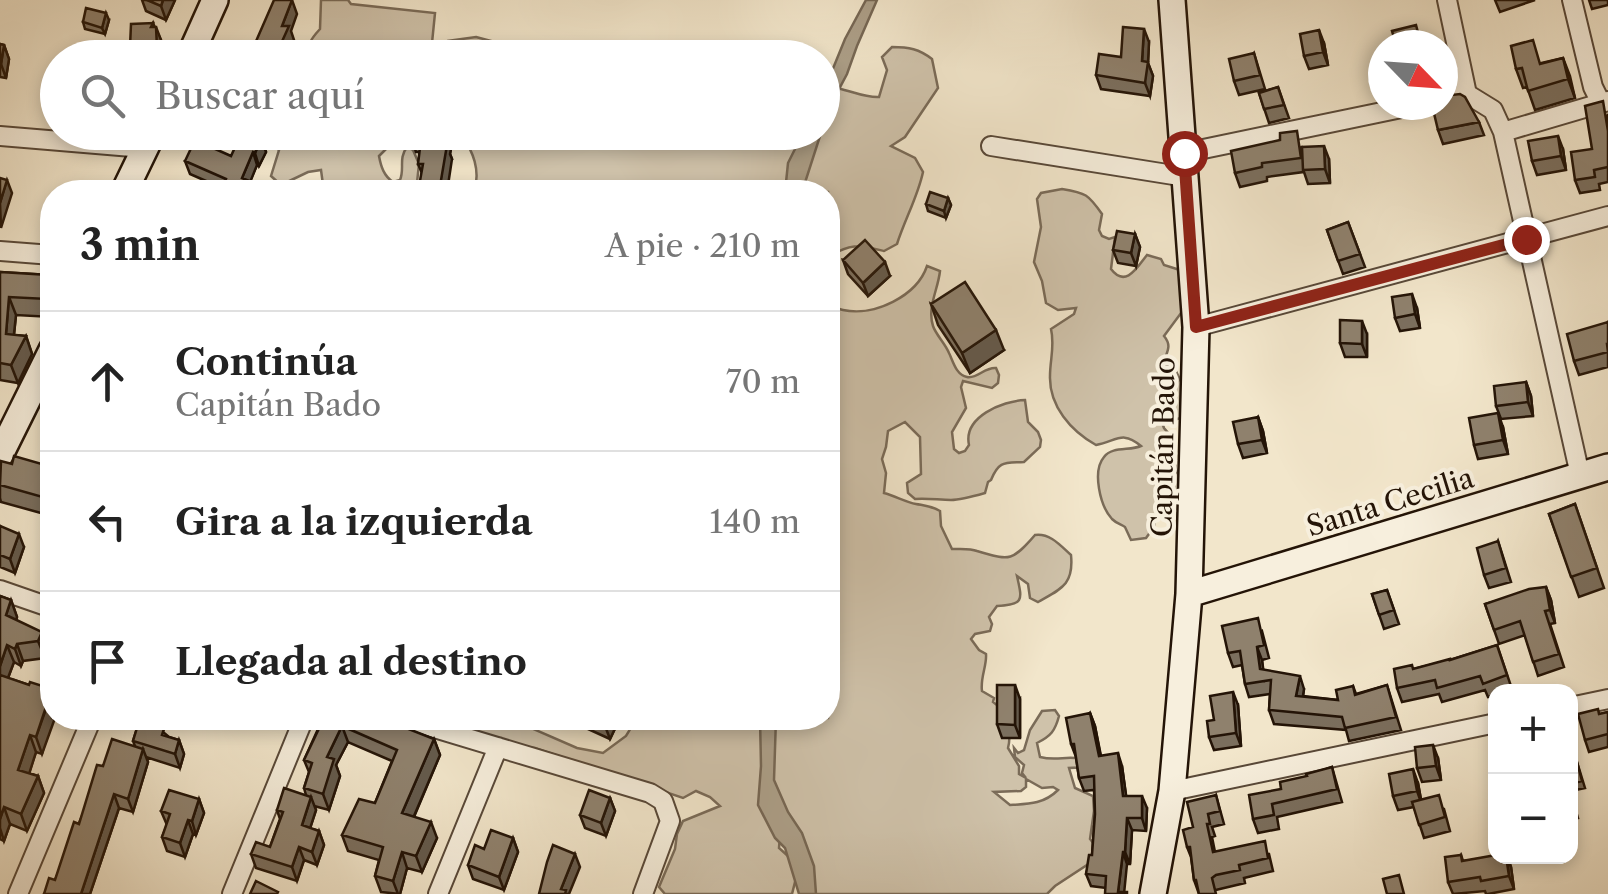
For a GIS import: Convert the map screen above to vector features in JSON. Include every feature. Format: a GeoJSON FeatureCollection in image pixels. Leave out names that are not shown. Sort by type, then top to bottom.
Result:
{"type":"FeatureCollection","features":[{"type":"Feature","properties":{"kind":"street"},"geometry":{"type":"LineString","coordinates":[[197,40],[216,0]]}},
{"type":"Feature","properties":{"kind":"street","name":"Capitán Bado"},"geometry":{"type":"LineString","coordinates":[[1153,894],[1172,791],[1189,594],[1196,327],[1172,0]]}},
{"type":"Feature","properties":{"kind":"street"},"geometry":{"type":"LineString","coordinates":[[1448,0],[1467,94]]}},
{"type":"Feature","properties":{"kind":"street"},"geometry":{"type":"LineString","coordinates":[[1504,132],[1605,102],[1593,86],[1572,0]]}},
{"type":"Feature","properties":{"kind":"street"},"geometry":{"type":"LineString","coordinates":[[1458,96],[1467,94],[1493,110],[1504,132],[1580,476]]}},
{"type":"Feature","properties":{"kind":"street"},"geometry":{"type":"LineString","coordinates":[[991,146],[1185,165],[1368,117]]}},
{"type":"Feature","properties":{"kind":"street"},"geometry":{"type":"LineString","coordinates":[[0,136],[40,137]]}},
{"type":"Feature","properties":{"kind":"street"},"geometry":{"type":"LineString","coordinates":[[130,180],[143,150]]}},
{"type":"Feature","properties":{"kind":"street"},"geometry":{"type":"LineString","coordinates":[[1196,327],[1608,216]]}},
{"type":"Feature","properties":{"kind":"street"},"geometry":{"type":"LineString","coordinates":[[0,251],[40,254]]}},
{"type":"Feature","properties":{"kind":"street"},"geometry":{"type":"LineString","coordinates":[[0,454],[9,423],[40,370]]}},
{"type":"Feature","properties":{"kind":"street","name":"Santa Cecilia"},"geometry":{"type":"LineString","coordinates":[[1189,594],[1608,467]]}},
{"type":"Feature","properties":{"kind":"street"},"geometry":{"type":"LineString","coordinates":[[0,590],[40,604]]}},
{"type":"Feature","properties":{"kind":"street"},"geometry":{"type":"LineString","coordinates":[[1578,705],[1608,699]]}},
{"type":"Feature","properties":{"kind":"street"},"geometry":{"type":"LineString","coordinates":[[1172,791],[1488,724]]}},
{"type":"Feature","properties":{"kind":"street"},"geometry":{"type":"LineString","coordinates":[[18,894],[87,730]]}},
{"type":"Feature","properties":{"kind":"street"},"geometry":{"type":"LineString","coordinates":[[232,894],[299,730]]}},
{"type":"Feature","properties":{"kind":"street"},"geometry":{"type":"LineString","coordinates":[[441,730],[650,793],[663,801],[670,821],[643,894]]}},
{"type":"Feature","properties":{"kind":"street"},"geometry":{"type":"LineString","coordinates":[[438,894],[498,747]]}},
{"type":"Feature","properties":{"kind":"shaded area"},"geometry":{"type":"Polygon","coordinates":[[[321,0],[348,0],[351,4],[435,13],[432,40],[312,40],[320,29],[321,0]]]}},
{"type":"Feature","properties":{"kind":"shaded area"},"geometry":{"type":"Polygon","coordinates":[[[866,0],[877,0],[840,87],[840,51],[866,0]]]}},
{"type":"Feature","properties":{"kind":"shaded area"},"geometry":{"type":"Polygon","coordinates":[[[892,47],[923,53],[932,59],[938,88],[905,137],[891,146],[915,158],[923,172],[897,244],[884,251],[855,246],[840,251],[840,180],[476,180],[470,150],[840,150],[840,89],[879,97],[887,70],[882,57],[892,47]]]}},
{"type":"Feature","properties":{"kind":"shaded area"},"geometry":{"type":"Polygon","coordinates":[[[279,150],[385,150],[379,156],[391,180],[322,180],[321,170],[291,180],[275,180],[271,176],[279,150]]]}},
{"type":"Feature","properties":{"kind":"shaded area"},"geometry":{"type":"Polygon","coordinates":[[[405,150],[413,150],[419,164],[417,180],[400,180],[405,150]]]}},
{"type":"Feature","properties":{"kind":"shaded area"},"geometry":{"type":"Polygon","coordinates":[[[794,150],[816,150],[806,180],[786,180],[794,150]]]}},
{"type":"Feature","properties":{"kind":"shaded area"},"geometry":{"type":"Polygon","coordinates":[[[1062,189],[1086,196],[1102,214],[1102,236],[1115,237],[1111,269],[1116,275],[1131,274],[1147,255],[1183,271],[1187,305],[1164,336],[1168,348],[1163,367],[1174,367],[1185,390],[1184,417],[1170,418],[1166,401],[1159,414],[1182,481],[1177,498],[1156,513],[1154,527],[1146,538],[1131,540],[1125,527],[1112,519],[1101,497],[1098,479],[1100,463],[1107,454],[1141,446],[1124,438],[1096,445],[1070,425],[1053,397],[1051,329],[1074,314],[1076,308],[1058,310],[1046,303],[1034,262],[1041,227],[1037,199],[1041,193],[1062,189]]]}},
{"type":"Feature","properties":{"kind":"shaded area"},"geometry":{"type":"Polygon","coordinates":[[[927,266],[940,271],[931,319],[958,371],[971,377],[996,368],[999,375],[992,388],[963,381],[966,408],[952,432],[954,449],[959,453],[965,451],[972,426],[986,412],[1025,400],[1028,422],[1038,432],[1040,447],[1024,462],[1000,466],[985,493],[954,500],[915,499],[908,493],[907,483],[921,474],[920,437],[905,422],[888,431],[882,459],[886,473],[884,493],[940,511],[941,526],[952,549],[1009,557],[1040,535],[1054,540],[1071,555],[1068,580],[1038,602],[1030,598],[1028,584],[1017,576],[1017,602],[997,606],[989,617],[990,631],[975,634],[971,639],[986,654],[982,691],[994,698],[1005,716],[1008,748],[1019,766],[1019,774],[1026,778],[1014,748],[1018,753],[1024,750],[1042,711],[1055,710],[1059,716],[1052,732],[1037,743],[1040,757],[1087,760],[1090,767],[1069,768],[1075,788],[1093,796],[1093,861],[1047,894],[815,894],[799,867],[792,894],[665,894],[659,887],[683,821],[720,806],[710,797],[696,791],[683,798],[535,748],[506,745],[458,730],[536,730],[577,748],[603,753],[630,730],[840,730],[840,309],[868,310],[893,302],[914,287],[927,266]],[[1026,779],[1026,787],[1021,791],[994,792],[1010,805],[1030,804],[1053,795],[1058,790],[1042,788],[1026,779]],[[780,835],[779,848],[798,865],[780,835]]]}},
{"type":"Feature","properties":{"kind":"shaded area"},"geometry":{"type":"Polygon","coordinates":[[[760,730],[776,730],[774,780],[802,833],[814,866],[816,894],[799,894],[785,848],[775,838],[758,805],[760,730]]]}},
{"type":"Feature","properties":{"kind":"building"},"geometry":{"type":"Polygon","coordinates":[[[274,0],[292,0],[282,26],[289,26],[283,40],[257,40],[274,0]]]}},
{"type":"Feature","properties":{"kind":"building"},"geometry":{"type":"Polygon","coordinates":[[[86,8],[106,13],[102,28],[83,22],[86,8]]]}},
{"type":"Feature","properties":{"kind":"building"},"geometry":{"type":"Polygon","coordinates":[[[153,23],[157,40],[130,40],[131,24],[153,23]]]}},
{"type":"Feature","properties":{"kind":"building"},"geometry":{"type":"Polygon","coordinates":[[[1123,27],[1144,29],[1142,61],[1148,62],[1145,83],[1096,75],[1099,54],[1121,57],[1123,27]]]}},
{"type":"Feature","properties":{"kind":"building"},"geometry":{"type":"Polygon","coordinates":[[[1319,30],[1323,52],[1304,56],[1300,34],[1319,30]]]}},
{"type":"Feature","properties":{"kind":"building"},"geometry":{"type":"Polygon","coordinates":[[[1533,40],[1540,64],[1563,58],[1568,79],[1528,91],[1522,68],[1516,69],[1511,46],[1533,40]]]}},
{"type":"Feature","properties":{"kind":"building"},"geometry":{"type":"Polygon","coordinates":[[[1254,53],[1260,75],[1234,81],[1229,59],[1254,53]]]}},
{"type":"Feature","properties":{"kind":"building"},"geometry":{"type":"Polygon","coordinates":[[[1278,87],[1284,105],[1264,109],[1259,93],[1278,87]]]}},
{"type":"Feature","properties":{"kind":"building"},"geometry":{"type":"Polygon","coordinates":[[[1458,94],[1465,97],[1479,122],[1438,130],[1436,120],[1458,120],[1458,94]]]}},
{"type":"Feature","properties":{"kind":"building"},"geometry":{"type":"Polygon","coordinates":[[[1603,101],[1608,167],[1594,170],[1595,177],[1575,180],[1571,152],[1592,149],[1585,106],[1603,101]]]}},
{"type":"Feature","properties":{"kind":"building"},"geometry":{"type":"Polygon","coordinates":[[[1297,131],[1301,158],[1262,163],[1262,167],[1235,173],[1231,151],[1280,140],[1280,133],[1297,131]]]}},
{"type":"Feature","properties":{"kind":"building"},"geometry":{"type":"Polygon","coordinates":[[[1558,136],[1561,156],[1532,161],[1528,141],[1558,136]]]}},
{"type":"Feature","properties":{"kind":"building"},"geometry":{"type":"Polygon","coordinates":[[[1324,146],[1325,169],[1303,170],[1302,147],[1324,146]]]}},
{"type":"Feature","properties":{"kind":"building"},"geometry":{"type":"Polygon","coordinates":[[[190,150],[218,150],[231,156],[234,150],[256,150],[242,178],[247,180],[226,180],[185,161],[190,150]]]}},
{"type":"Feature","properties":{"kind":"building"},"geometry":{"type":"Polygon","coordinates":[[[420,150],[446,150],[441,180],[420,180],[423,164],[418,164],[420,150]]]}},
{"type":"Feature","properties":{"kind":"building"},"geometry":{"type":"Polygon","coordinates":[[[0,178],[7,180],[0,203],[0,178]]]}},
{"type":"Feature","properties":{"kind":"building"},"geometry":{"type":"Polygon","coordinates":[[[930,192],[948,198],[944,211],[926,204],[930,192]]]}},
{"type":"Feature","properties":{"kind":"building"},"geometry":{"type":"Polygon","coordinates":[[[1348,222],[1360,254],[1338,261],[1327,230],[1348,222]]]}},
{"type":"Feature","properties":{"kind":"building"},"geometry":{"type":"Polygon","coordinates":[[[1117,231],[1135,234],[1131,253],[1113,250],[1117,231]]]}},
{"type":"Feature","properties":{"kind":"building"},"geometry":{"type":"Polygon","coordinates":[[[865,240],[885,262],[863,283],[843,260],[865,240]]]}},
{"type":"Feature","properties":{"kind":"building"},"geometry":{"type":"Polygon","coordinates":[[[0,272],[40,274],[40,299],[9,297],[6,334],[26,336],[11,365],[0,363],[0,272]]]}},
{"type":"Feature","properties":{"kind":"building"},"geometry":{"type":"Polygon","coordinates":[[[965,282],[996,330],[962,353],[931,304],[965,282]]]}},
{"type":"Feature","properties":{"kind":"building"},"geometry":{"type":"Polygon","coordinates":[[[1412,294],[1415,314],[1395,318],[1392,297],[1412,294]]]}},
{"type":"Feature","properties":{"kind":"building"},"geometry":{"type":"Polygon","coordinates":[[[1340,320],[1362,321],[1362,344],[1340,343],[1340,320]]]}},
{"type":"Feature","properties":{"kind":"building"},"geometry":{"type":"Polygon","coordinates":[[[1608,322],[1608,352],[1574,361],[1567,334],[1608,322]]]}},
{"type":"Feature","properties":{"kind":"building"},"geometry":{"type":"Polygon","coordinates":[[[1526,382],[1528,402],[1496,406],[1494,386],[1526,382]]]}},
{"type":"Feature","properties":{"kind":"building"},"geometry":{"type":"Polygon","coordinates":[[[1498,413],[1503,440],[1474,445],[1469,418],[1498,413]]]}},
{"type":"Feature","properties":{"kind":"building"},"geometry":{"type":"Polygon","coordinates":[[[1258,417],[1262,440],[1238,444],[1233,422],[1258,417]]]}},
{"type":"Feature","properties":{"kind":"building"},"geometry":{"type":"Polygon","coordinates":[[[14,456],[40,464],[40,496],[0,485],[1,461],[12,464],[14,456]]]}},
{"type":"Feature","properties":{"kind":"building"},"geometry":{"type":"Polygon","coordinates":[[[1575,504],[1597,568],[1571,577],[1549,514],[1575,504]]]}},
{"type":"Feature","properties":{"kind":"building"},"geometry":{"type":"Polygon","coordinates":[[[0,526],[19,534],[10,559],[0,555],[0,526]]]}},
{"type":"Feature","properties":{"kind":"building"},"geometry":{"type":"Polygon","coordinates":[[[1498,541],[1506,568],[1484,575],[1477,548],[1498,541]]]}},
{"type":"Feature","properties":{"kind":"building"},"geometry":{"type":"Polygon","coordinates":[[[1546,587],[1550,610],[1545,611],[1559,654],[1533,662],[1520,621],[1494,630],[1485,604],[1546,587]]]}},
{"type":"Feature","properties":{"kind":"building"},"geometry":{"type":"Polygon","coordinates":[[[1387,590],[1394,610],[1379,615],[1372,594],[1387,590]]]}},
{"type":"Feature","properties":{"kind":"building"},"geometry":{"type":"Polygon","coordinates":[[[0,596],[11,600],[6,615],[40,631],[40,636],[38,641],[17,644],[15,649],[7,645],[0,666],[0,596]]]}},
{"type":"Feature","properties":{"kind":"building"},"geometry":{"type":"Polygon","coordinates":[[[1258,618],[1264,645],[1257,647],[1260,669],[1300,676],[1296,696],[1338,700],[1336,690],[1353,686],[1355,695],[1387,685],[1396,717],[1345,728],[1342,717],[1269,710],[1271,680],[1245,684],[1240,651],[1228,653],[1222,626],[1258,618]]]}},
{"type":"Feature","properties":{"kind":"building"},"geometry":{"type":"Polygon","coordinates":[[[1497,645],[1507,675],[1483,684],[1480,676],[1437,688],[1435,680],[1397,688],[1394,669],[1412,665],[1413,669],[1497,645]]]}},
{"type":"Feature","properties":{"kind":"building"},"geometry":{"type":"Polygon","coordinates":[[[0,675],[40,685],[40,725],[36,737],[30,735],[18,770],[38,776],[21,814],[4,807],[0,819],[0,675]]]}},
{"type":"Feature","properties":{"kind":"building"},"geometry":{"type":"Polygon","coordinates":[[[997,685],[1015,685],[1015,725],[997,724],[997,685]]]}},
{"type":"Feature","properties":{"kind":"building"},"geometry":{"type":"Polygon","coordinates":[[[1233,692],[1236,733],[1209,737],[1207,721],[1214,720],[1210,696],[1233,692]]]}},
{"type":"Feature","properties":{"kind":"building"},"geometry":{"type":"Polygon","coordinates":[[[1598,709],[1599,714],[1608,712],[1608,734],[1585,740],[1578,714],[1598,709]]]}},
{"type":"Feature","properties":{"kind":"building"},"geometry":{"type":"Polygon","coordinates":[[[1090,713],[1099,756],[1118,753],[1123,796],[1142,796],[1142,818],[1127,818],[1118,892],[1127,894],[1105,894],[1106,876],[1086,874],[1092,855],[1094,776],[1079,778],[1066,718],[1090,713]]]}},
{"type":"Feature","properties":{"kind":"building"},"geometry":{"type":"Polygon","coordinates":[[[136,730],[164,730],[162,735],[179,740],[175,754],[133,741],[136,730]]]}},
{"type":"Feature","properties":{"kind":"building"},"geometry":{"type":"Polygon","coordinates":[[[318,730],[340,730],[327,757],[334,759],[323,794],[304,788],[312,763],[304,760],[318,730]]]}},
{"type":"Feature","properties":{"kind":"building"},"geometry":{"type":"Polygon","coordinates":[[[351,730],[411,730],[434,739],[402,813],[431,822],[416,856],[402,852],[393,881],[375,876],[383,847],[342,835],[359,799],[375,803],[397,750],[351,730]]]}},
{"type":"Feature","properties":{"kind":"building"},"geometry":{"type":"Polygon","coordinates":[[[112,739],[143,749],[128,799],[114,794],[81,894],[44,894],[49,878],[55,880],[74,822],[79,824],[97,765],[103,766],[112,739]]]}},
{"type":"Feature","properties":{"kind":"building"},"geometry":{"type":"Polygon","coordinates":[[[1433,745],[1436,766],[1417,768],[1415,747],[1433,745]]]}},
{"type":"Feature","properties":{"kind":"building"},"geometry":{"type":"Polygon","coordinates":[[[1332,767],[1337,789],[1272,804],[1274,815],[1253,819],[1249,795],[1281,789],[1280,782],[1332,767]]]}},
{"type":"Feature","properties":{"kind":"building"},"geometry":{"type":"Polygon","coordinates":[[[1413,769],[1417,791],[1393,796],[1389,774],[1413,769]]]}},
{"type":"Feature","properties":{"kind":"building"},"geometry":{"type":"Polygon","coordinates":[[[284,788],[311,797],[302,825],[319,831],[312,852],[299,847],[292,867],[251,854],[256,842],[270,847],[283,812],[277,810],[284,788]]]}},
{"type":"Feature","properties":{"kind":"building"},"geometry":{"type":"Polygon","coordinates":[[[169,790],[199,799],[180,843],[162,837],[170,814],[161,811],[169,790]]]}},
{"type":"Feature","properties":{"kind":"building"},"geometry":{"type":"Polygon","coordinates":[[[589,790],[610,798],[601,823],[580,815],[589,790]]]}},
{"type":"Feature","properties":{"kind":"building"},"geometry":{"type":"Polygon","coordinates":[[[1216,795],[1220,811],[1208,814],[1207,824],[1213,852],[1265,841],[1268,858],[1216,875],[1212,878],[1216,894],[1199,894],[1183,830],[1193,827],[1187,802],[1216,795]]]}},
{"type":"Feature","properties":{"kind":"building"},"geometry":{"type":"Polygon","coordinates":[[[1439,795],[1445,817],[1419,825],[1412,802],[1439,795]]]}},
{"type":"Feature","properties":{"kind":"building"},"geometry":{"type":"Polygon","coordinates":[[[491,830],[513,838],[499,877],[468,865],[475,845],[484,849],[491,830]]]}},
{"type":"Feature","properties":{"kind":"building"},"geometry":{"type":"Polygon","coordinates":[[[553,845],[575,854],[561,889],[566,890],[565,894],[539,894],[547,862],[553,845]]]}},
{"type":"Feature","properties":{"kind":"building"},"geometry":{"type":"Polygon","coordinates":[[[1461,855],[1462,861],[1488,856],[1488,864],[1507,864],[1509,876],[1448,882],[1445,857],[1461,855]]]}},
{"type":"Feature","properties":{"kind":"building"},"geometry":{"type":"Polygon","coordinates":[[[1399,875],[1404,894],[1387,894],[1383,879],[1399,875]]]}},
{"type":"Feature","properties":{"kind":"building"},"geometry":{"type":"Polygon","coordinates":[[[256,881],[278,892],[277,894],[250,894],[256,881]]]}},
{"type":"Feature","properties":{"kind":"route"},"geometry":{"type":"LineString","coordinates":[[1184,153],[1196,327],[1526,239]]}}]}
